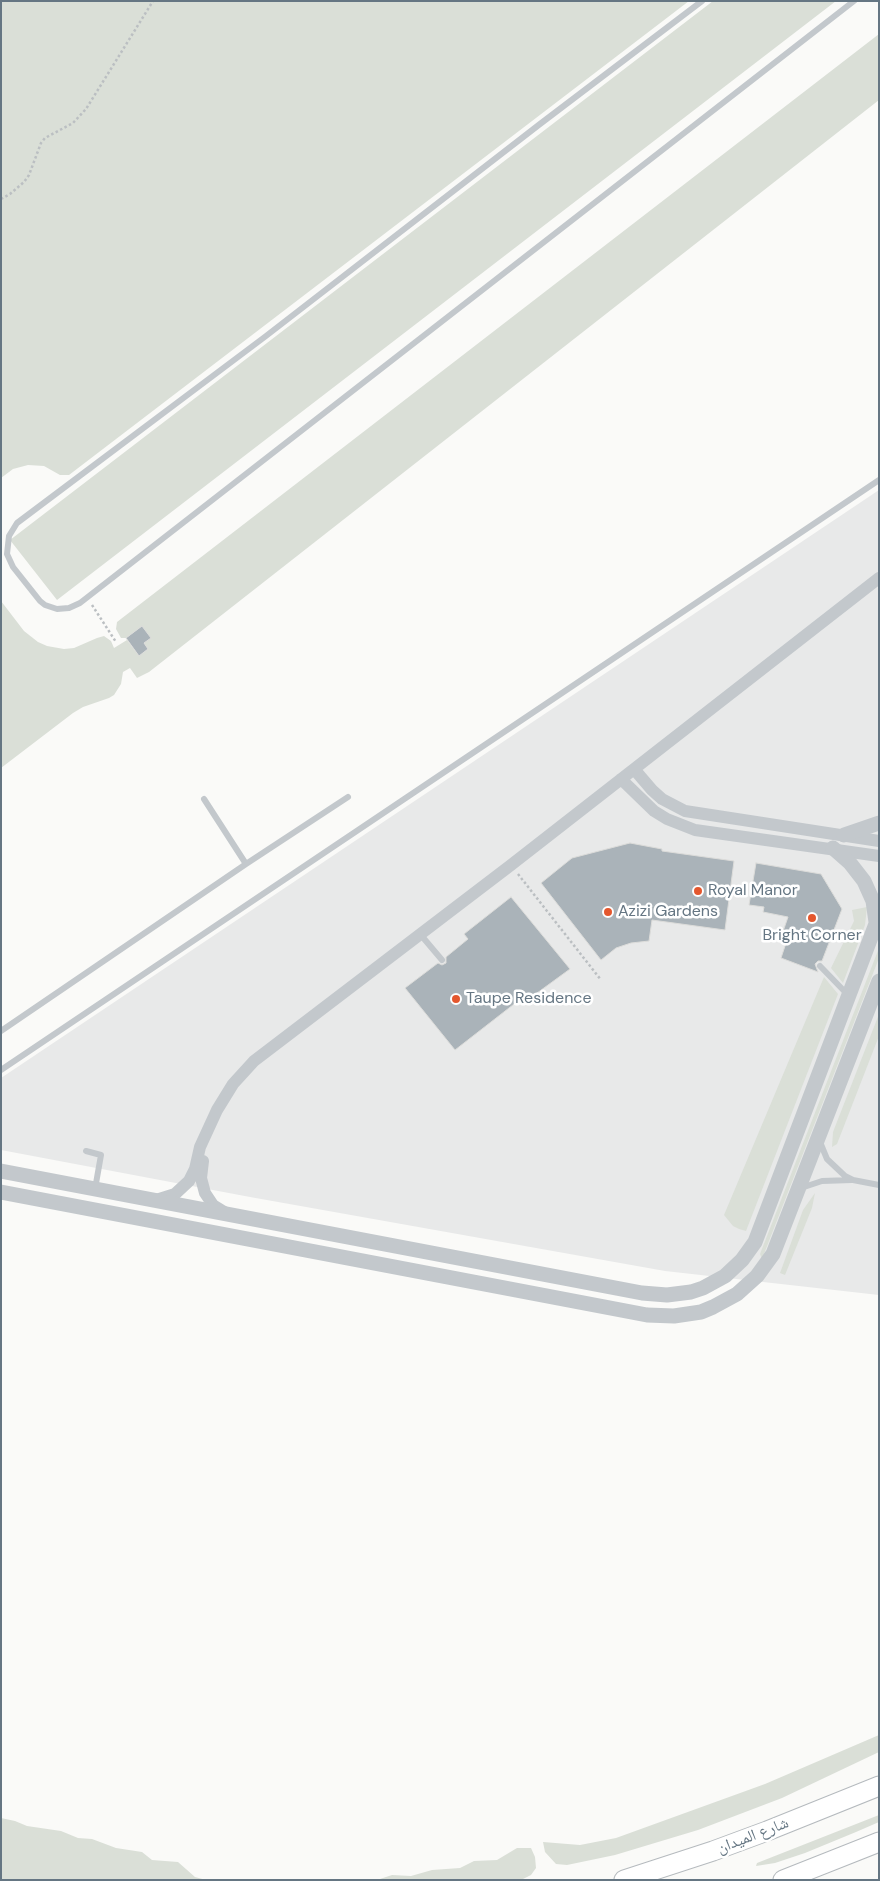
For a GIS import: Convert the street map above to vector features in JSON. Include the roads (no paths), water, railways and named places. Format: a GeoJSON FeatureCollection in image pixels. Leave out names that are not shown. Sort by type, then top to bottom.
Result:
{"type":"FeatureCollection","features":[{"type":"Feature","properties":{"kind":"main road","name":"شارع الميدان"},"geometry":{"type":"LineString","coordinates":[[624,1880],[758,1835],[879,1786]]}},
{"type":"Feature","properties":{"kind":"main road"},"geometry":{"type":"LineString","coordinates":[[783,1880],[879,1842]]}},
{"type":"Feature","properties":{"kind":"street"},"geometry":{"type":"LineString","coordinates":[[155,1200],[174,1194],[185,1186],[193,1175],[200,1147],[214,1117],[234,1084],[254,1061],[511,865],[879,578]]}},
{"type":"Feature","properties":{"kind":"street"},"geometry":{"type":"LineString","coordinates":[[634,769],[657,795],[673,806],[685,811],[879,841]]}},
{"type":"Feature","properties":{"kind":"street"},"geometry":{"type":"LineString","coordinates":[[621,779],[654,811],[667,819],[695,830],[879,856]]}},
{"type":"Feature","properties":{"kind":"street"},"geometry":{"type":"LineString","coordinates":[[844,835],[879,823]]}},
{"type":"Feature","properties":{"kind":"street"},"geometry":{"type":"LineString","coordinates":[[1,1171],[654,1295],[679,1295],[697,1290],[714,1283],[734,1268],[749,1252],[760,1232],[878,919],[873,900],[864,881],[850,862],[833,848]]}},
{"type":"Feature","properties":{"kind":"street"},"geometry":{"type":"LineString","coordinates":[[1,1192],[661,1316],[688,1315],[701,1312],[726,1301],[747,1286],[762,1271],[773,1254],[879,981]]}},
{"type":"Feature","properties":{"kind":"street"},"geometry":{"type":"LineString","coordinates":[[205,1138],[201,1171],[202,1186],[209,1199],[226,1213]]}},
{"type":"Feature","properties":{"kind":"street"},"geometry":{"type":"LineString","coordinates":[[359,1260],[364,1240]]}},
{"type":"Feature","properties":{"kind":"street"},"geometry":{"type":"LineString","coordinates":[[734,1268],[747,1286]]}},
{"type":"Feature","properties":{"kind":"lane"},"geometry":{"type":"LineString","coordinates":[[702,1],[266,336],[17,523],[4,540],[7,554],[10,561],[36,596],[45,605],[56,609],[68,608],[87,597],[854,1]]}},
{"type":"Feature","properties":{"kind":"lane"},"geometry":{"type":"LineString","coordinates":[[1,1070],[879,480]]}},
{"type":"Feature","properties":{"kind":"lane"},"geometry":{"type":"LineString","coordinates":[[1,1031],[246,864],[348,798]]}},
{"type":"Feature","properties":{"kind":"lane"},"geometry":{"type":"LineString","coordinates":[[204,799],[246,864]]}},
{"type":"Feature","properties":{"kind":"lane"},"geometry":{"type":"LineString","coordinates":[[420,934],[442,960]]}},
{"type":"Feature","properties":{"kind":"lane"},"geometry":{"type":"LineString","coordinates":[[820,966],[849,996]]}},
{"type":"Feature","properties":{"kind":"lane"},"geometry":{"type":"LineString","coordinates":[[819,1135],[823,1151],[832,1165],[853,1180]]}},
{"type":"Feature","properties":{"kind":"lane"},"geometry":{"type":"LineString","coordinates":[[86,1151],[101,1154],[95,1189]]}},
{"type":"Feature","properties":{"kind":"lane"},"geometry":{"type":"LineString","coordinates":[[798,1190],[822,1181],[853,1180],[879,1185]]}},
{"type":"Feature","properties":{"kind":"place","name":"Royal Manor"},"geometry":{"type":"Point","coordinates":[698,891]}},
{"type":"Feature","properties":{"kind":"place","name":"Azizi Gardens"},"geometry":{"type":"Point","coordinates":[608,912]}},
{"type":"Feature","properties":{"kind":"place","name":"Bright Corner"},"geometry":{"type":"Point","coordinates":[812,918]}},
{"type":"Feature","properties":{"kind":"place","name":"Taupe Residence"},"geometry":{"type":"Point","coordinates":[456,999]}}]}
